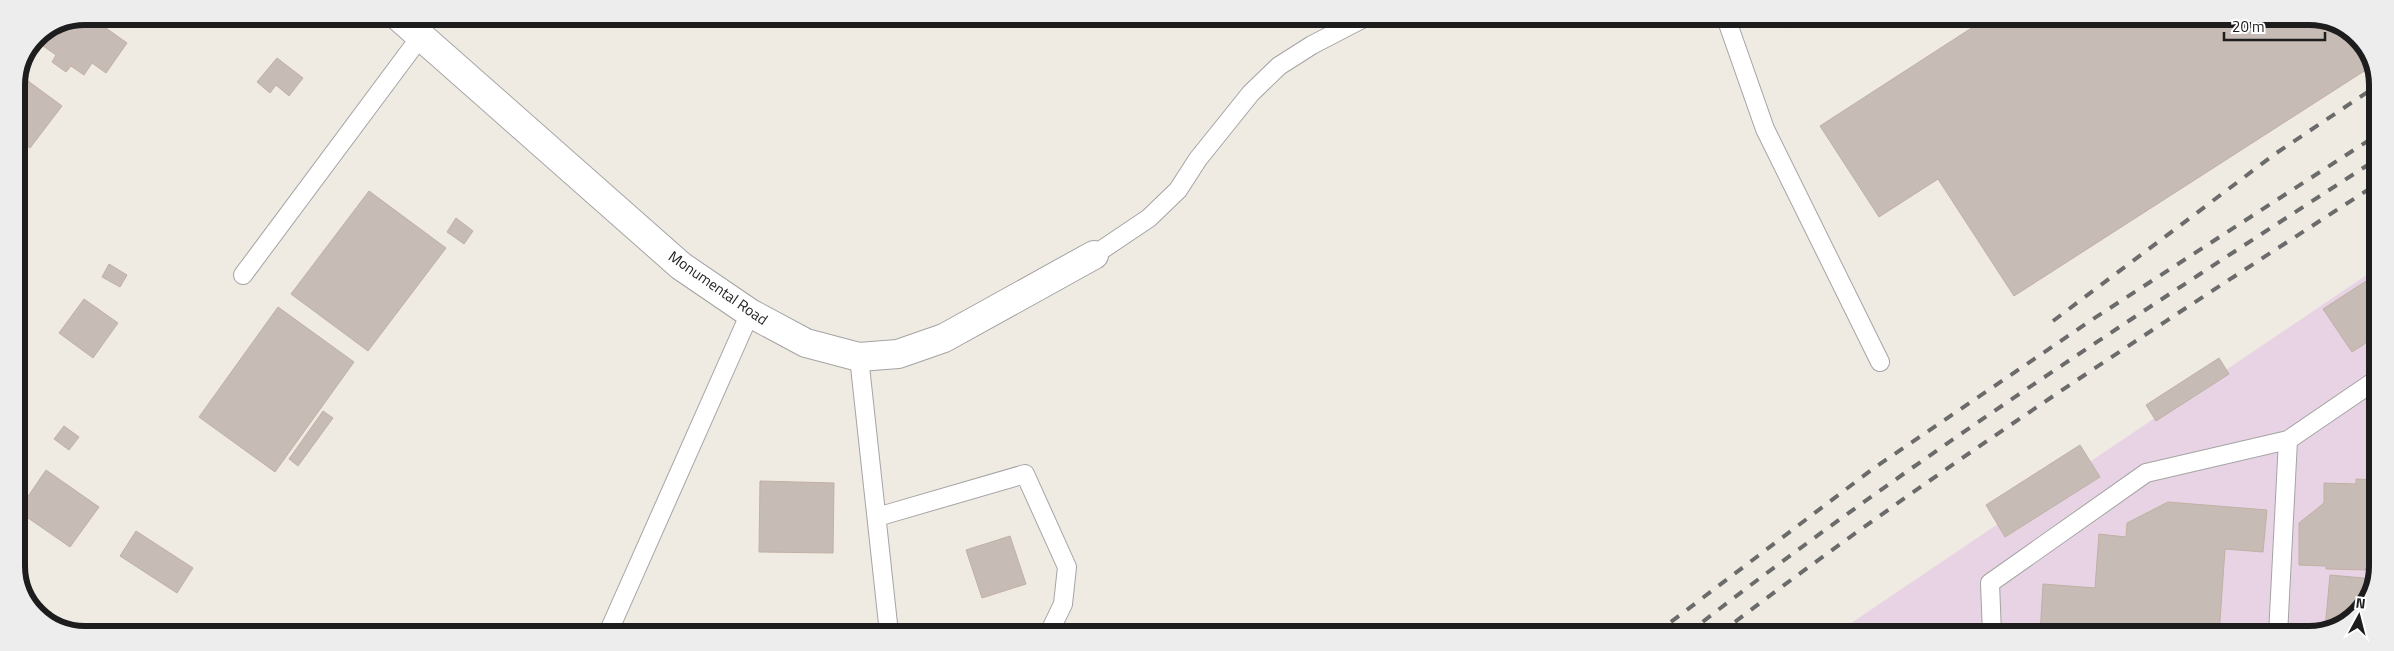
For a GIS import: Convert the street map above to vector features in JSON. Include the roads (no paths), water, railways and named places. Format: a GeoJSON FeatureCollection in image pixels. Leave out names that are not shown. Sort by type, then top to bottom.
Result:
{"type":"FeatureCollection","features":[{"type":"Feature","properties":{"kind":"street","name":"Monumental Road"},"geometry":{"type":"LineString","coordinates":[[408,25],[681,266],[750,313],[806,343],[859,357],[898,354],[944,338],[1094,255]]}},
{"type":"Feature","properties":{"kind":"lane"},"geometry":{"type":"LineString","coordinates":[[1094,255],[1149,218],[1178,190],[1198,159],[1251,93],[1280,66],[1312,45],[1351,25]]}},
{"type":"Feature","properties":{"kind":"lane"},"geometry":{"type":"LineString","coordinates":[[1728,25],[1765,129],[1880,362]]}},
{"type":"Feature","properties":{"kind":"lane"},"geometry":{"type":"LineString","coordinates":[[243,275],[421,36]]}},
{"type":"Feature","properties":{"kind":"lane"},"geometry":{"type":"LineString","coordinates":[[611,626],[750,313]]}},
{"type":"Feature","properties":{"kind":"lane"},"geometry":{"type":"LineString","coordinates":[[859,357],[888,626]]}},
{"type":"Feature","properties":{"kind":"lane"},"geometry":{"type":"LineString","coordinates":[[1992,626],[1990,583],[2146,473],[2288,440],[2369,385]]}},
{"type":"Feature","properties":{"kind":"lane"},"geometry":{"type":"LineString","coordinates":[[2278,626],[2288,440]]}},
{"type":"Feature","properties":{"kind":"lane"},"geometry":{"type":"LineString","coordinates":[[877,517],[1026,474],[1067,568],[1063,604],[1053,626]]}},
{"type":"Feature","properties":{"kind":"railway"},"geometry":{"type":"LineString","coordinates":[[2053,321],[2275,154],[2369,91]]}},
{"type":"Feature","properties":{"kind":"railway"},"geometry":{"type":"LineString","coordinates":[[1666,626],[1874,468],[2093,319],[2369,140]]}},
{"type":"Feature","properties":{"kind":"railway"},"geometry":{"type":"LineString","coordinates":[[1697,626],[1770,570],[1940,448],[2114,331],[2369,164]]}},
{"type":"Feature","properties":{"kind":"railway"},"geometry":{"type":"LineString","coordinates":[[1730,626],[1879,516],[1961,459],[2126,347],[2369,189]]}}]}
